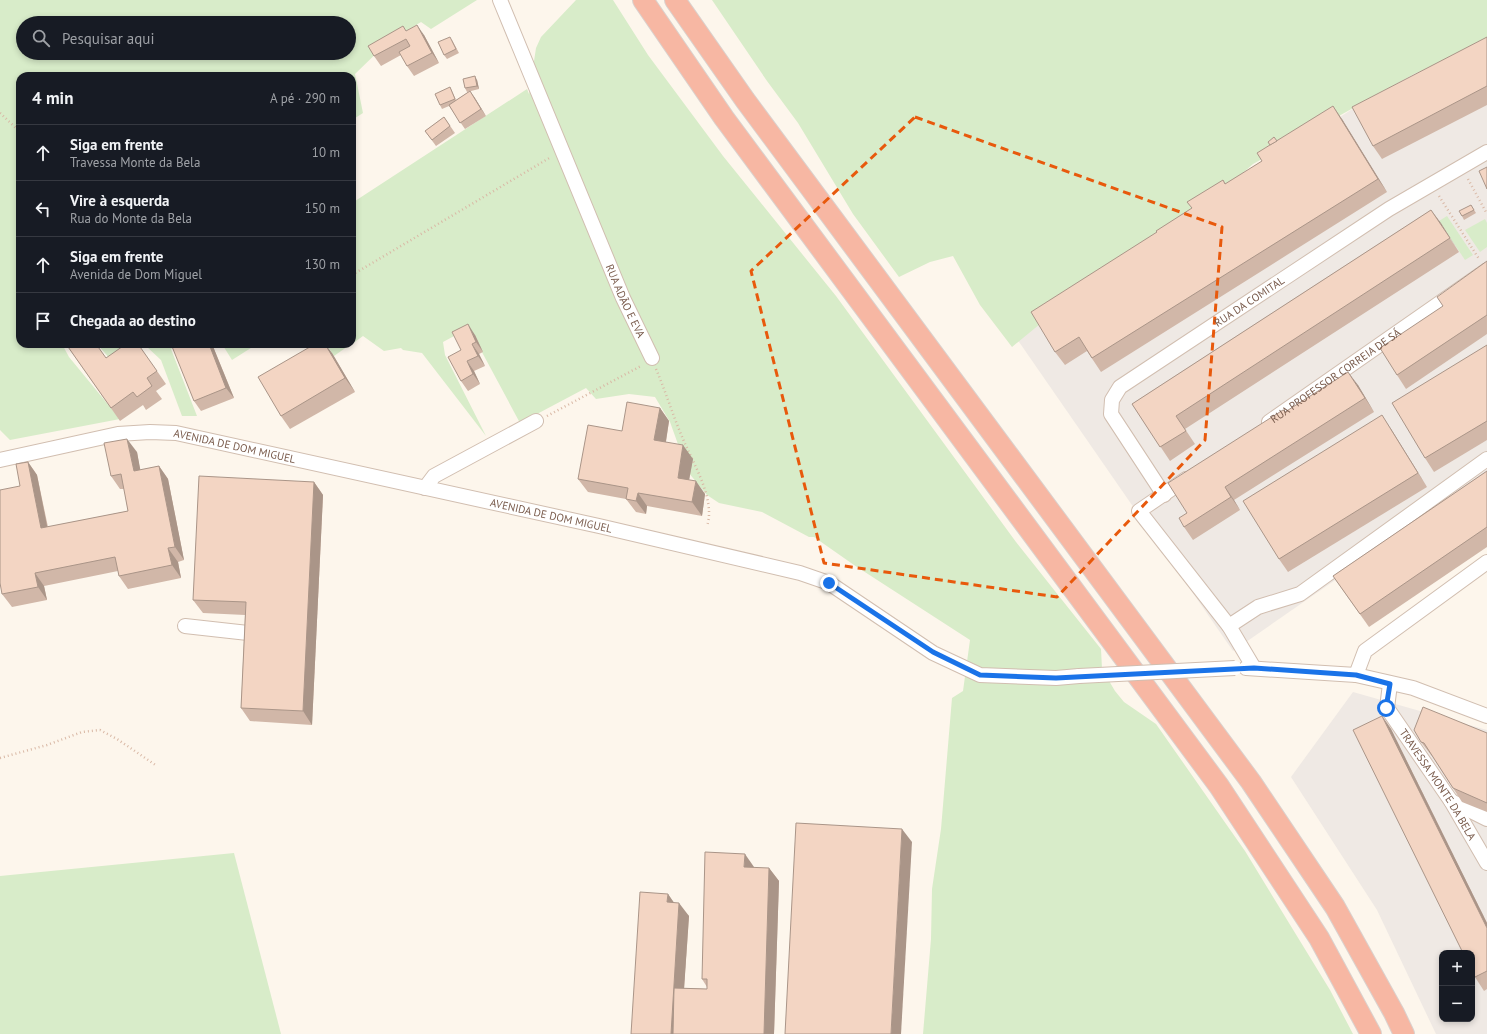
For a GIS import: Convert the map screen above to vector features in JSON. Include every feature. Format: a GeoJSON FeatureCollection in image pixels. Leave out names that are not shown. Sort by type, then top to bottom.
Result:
{"type":"FeatureCollection","features":[{"type":"Feature","properties":{"kind":"highway"},"geometry":{"type":"LineString","coordinates":[[643,0],[724,118],[1219,786],[1319,938],[1371,1034]]}},
{"type":"Feature","properties":{"kind":"highway"},"geometry":{"type":"LineString","coordinates":[[674,0],[750,107],[1251,782],[1335,907],[1394,1013],[1404,1034]]}},
{"type":"Feature","properties":{"kind":"street","name":"RUA ADÃO E EVA"},"geometry":{"type":"LineString","coordinates":[[500,0],[623,298],[652,358]]}},
{"type":"Feature","properties":{"kind":"street","name":"RUA DA COMITAL"},"geometry":{"type":"LineString","coordinates":[[1164,495],[1111,414],[1112,400],[1120,387],[1388,209],[1487,152]]}},
{"type":"Feature","properties":{"kind":"street","name":"RUA PROFESSOR CORREIA DE SÁ"},"geometry":{"type":"LineString","coordinates":[[1256,431],[1487,270]]}},
{"type":"Feature","properties":{"kind":"street"},"geometry":{"type":"LineString","coordinates":[[425,488],[434,476],[536,421]]}},
{"type":"Feature","properties":{"kind":"street","name":"AVENIDA DE DOM MIGUEL"},"geometry":{"type":"LineString","coordinates":[[0,460],[118,434],[150,432],[176,433],[800,572],[829,583],[933,652],[980,675],[1056,678],[1235,668],[1356,675],[1390,684],[1413,688],[1487,716]]}},
{"type":"Feature","properties":{"kind":"street"},"geometry":{"type":"LineString","coordinates":[[1229,626],[1258,607],[1300,594],[1487,459]]}},
{"type":"Feature","properties":{"kind":"street"},"geometry":{"type":"LineString","coordinates":[[1197,472],[1139,511],[1229,626],[1254,668]]}},
{"type":"Feature","properties":{"kind":"street"},"geometry":{"type":"LineString","coordinates":[[1356,675],[1366,651],[1487,562]]}},
{"type":"Feature","properties":{"kind":"street"},"geometry":{"type":"LineString","coordinates":[[185,626],[248,633]]}},
{"type":"Feature","properties":{"kind":"street","name":"TRAVESSA MONTE DA BELA"},"geometry":{"type":"LineString","coordinates":[[1390,684],[1386,708],[1451,801],[1487,863]]}},
{"type":"Feature","properties":{"kind":"street"},"geometry":{"type":"LineString","coordinates":[[1451,801],[1487,819]]}},
{"type":"Feature","properties":{"kind":"path"},"geometry":{"type":"LineString","coordinates":[[0,113],[16,128]]}},
{"type":"Feature","properties":{"kind":"path"},"geometry":{"type":"LineString","coordinates":[[356,273],[562,150]]}},
{"type":"Feature","properties":{"kind":"path"},"geometry":{"type":"LineString","coordinates":[[1461,166],[1487,214]]}},
{"type":"Feature","properties":{"kind":"path"},"geometry":{"type":"LineString","coordinates":[[1431,184],[1487,270]]}},
{"type":"Feature","properties":{"kind":"path"},"geometry":{"type":"LineString","coordinates":[[536,421],[645,364],[652,358],[682,438],[704,488],[710,517],[707,526]]}},
{"type":"Feature","properties":{"kind":"path"},"geometry":{"type":"LineString","coordinates":[[0,758],[47,745],[82,732],[100,730],[117,739],[157,766]]}},
{"type":"Feature","properties":{"kind":"highlighted area"},"geometry":{"type":"Polygon","coordinates":[[[915,117],[1222,227],[1205,440],[1057,597],[824,563],[751,271],[915,117]]]}},
{"type":"Feature","properties":{"kind":"shaded area"},"geometry":{"type":"Polygon","coordinates":[[[1487,30],[1487,475],[1233,651],[1017,339],[1239,183],[1409,72],[1487,30]]]}},
{"type":"Feature","properties":{"kind":"shaded area"},"geometry":{"type":"Polygon","coordinates":[[[1353,692],[1487,730],[1487,1034],[1436,1034],[1377,910],[1291,777],[1353,692]]]}},
{"type":"Feature","properties":{"kind":"green space"},"geometry":{"type":"Polygon","coordinates":[[[0,0],[477,0],[431,29],[421,22],[388,42],[356,73],[16,72],[16,348],[64,348],[69,357],[120,419],[10,440],[0,430],[0,0]]]}},
{"type":"Feature","properties":{"kind":"green space"},"geometry":{"type":"Polygon","coordinates":[[[576,0],[613,0],[648,55],[723,156],[836,296],[1016,542],[1101,649],[1102,669],[1115,691],[1124,702],[1156,724],[1245,851],[1330,990],[1353,1034],[923,1034],[931,939],[932,889],[941,829],[952,698],[963,691],[970,640],[854,565],[814,537],[809,537],[762,512],[719,503],[707,495],[688,472],[670,422],[655,397],[629,394],[596,399],[586,388],[520,423],[469,328],[443,342],[445,355],[486,436],[422,353],[403,350],[401,348],[384,351],[363,336],[356,341],[356,200],[527,89],[529,94],[536,48],[541,37],[576,0]]]}},
{"type":"Feature","properties":{"kind":"green space"},"geometry":{"type":"Polygon","coordinates":[[[712,0],[1487,0],[1487,43],[1414,74],[1253,164],[1190,220],[1068,301],[1012,347],[980,305],[953,256],[930,262],[899,277],[853,214],[798,123],[767,81],[712,0]]]}},
{"type":"Feature","properties":{"kind":"green space"},"geometry":{"type":"Polygon","coordinates":[[[356,79],[363,113],[356,117],[356,79]]]}},
{"type":"Feature","properties":{"kind":"green space"},"geometry":{"type":"Polygon","coordinates":[[[1447,216],[1473,255],[1465,260],[1439,221],[1447,216]]]}},
{"type":"Feature","properties":{"kind":"green space"},"geometry":{"type":"Polygon","coordinates":[[[1485,219],[1487,223],[1487,247],[1480,252],[1465,230],[1485,219]]]}},
{"type":"Feature","properties":{"kind":"green space"},"geometry":{"type":"Polygon","coordinates":[[[100,348],[141,348],[111,360],[100,348]]]}},
{"type":"Feature","properties":{"kind":"green space"},"geometry":{"type":"Polygon","coordinates":[[[148,348],[173,348],[171,349],[197,416],[182,416],[161,360],[148,348]]]}},
{"type":"Feature","properties":{"kind":"green space"},"geometry":{"type":"Polygon","coordinates":[[[224,348],[251,348],[232,360],[224,348]]]}},
{"type":"Feature","properties":{"kind":"green space"},"geometry":{"type":"Polygon","coordinates":[[[329,348],[345,348],[334,356],[329,348]]]}},
{"type":"Feature","properties":{"kind":"green space"},"geometry":{"type":"Polygon","coordinates":[[[234,853],[281,1034],[0,1034],[0,876],[234,853]]]}},
{"type":"Feature","properties":{"kind":"building"},"geometry":{"type":"Polygon","coordinates":[[[417,25],[432,53],[407,66],[399,52],[410,46],[406,39],[374,56],[368,46],[403,26],[406,31],[417,25]]]}},
{"type":"Feature","properties":{"kind":"building"},"geometry":{"type":"Polygon","coordinates":[[[450,37],[456,49],[444,55],[438,42],[450,37]]]}},
{"type":"Feature","properties":{"kind":"building"},"geometry":{"type":"Polygon","coordinates":[[[1487,37],[1487,86],[1373,146],[1352,107],[1487,37]]]}},
{"type":"Feature","properties":{"kind":"building"},"geometry":{"type":"Polygon","coordinates":[[[475,76],[477,86],[465,88],[463,79],[475,76]]]}},
{"type":"Feature","properties":{"kind":"building"},"geometry":{"type":"Polygon","coordinates":[[[450,87],[455,99],[440,105],[435,94],[450,87]]]}},
{"type":"Feature","properties":{"kind":"building"},"geometry":{"type":"Polygon","coordinates":[[[470,91],[481,109],[460,123],[449,105],[470,91]]]}},
{"type":"Feature","properties":{"kind":"building"},"geometry":{"type":"Polygon","coordinates":[[[1333,106],[1378,179],[1092,358],[1079,337],[1055,352],[1031,312],[1192,208],[1187,202],[1223,180],[1225,184],[1262,161],[1257,153],[1333,106]]]}},
{"type":"Feature","properties":{"kind":"building"},"geometry":{"type":"Polygon","coordinates":[[[444,117],[450,126],[432,140],[425,131],[444,117]]]}},
{"type":"Feature","properties":{"kind":"building"},"geometry":{"type":"Polygon","coordinates":[[[1274,137],[1277,141],[1270,145],[1268,142],[1274,137]]]}},
{"type":"Feature","properties":{"kind":"building"},"geometry":{"type":"Polygon","coordinates":[[[1487,167],[1487,189],[1479,171],[1487,167]]]}},
{"type":"Feature","properties":{"kind":"building"},"geometry":{"type":"Polygon","coordinates":[[[1471,205],[1474,210],[1462,216],[1459,211],[1471,205]]]}},
{"type":"Feature","properties":{"kind":"building"},"geometry":{"type":"Polygon","coordinates":[[[1431,210],[1450,238],[1176,416],[1186,431],[1160,447],[1132,404],[1431,210]]]}},
{"type":"Feature","properties":{"kind":"building"},"geometry":{"type":"Polygon","coordinates":[[[1487,261],[1487,315],[1397,375],[1380,348],[1443,306],[1437,297],[1487,261]]]}},
{"type":"Feature","properties":{"kind":"building"},"geometry":{"type":"Polygon","coordinates":[[[468,324],[476,342],[472,344],[478,356],[467,361],[473,374],[461,381],[448,357],[461,350],[452,332],[468,324]]]}},
{"type":"Feature","properties":{"kind":"building"},"geometry":{"type":"Polygon","coordinates":[[[1487,345],[1487,421],[1425,458],[1392,403],[1487,345]]]}},
{"type":"Feature","properties":{"kind":"building"},"geometry":{"type":"Polygon","coordinates":[[[69,348],[99,348],[106,358],[120,348],[141,348],[157,371],[147,378],[152,386],[137,397],[133,392],[111,408],[69,348]]]}},
{"type":"Feature","properties":{"kind":"building"},"geometry":{"type":"Polygon","coordinates":[[[173,348],[211,348],[226,388],[194,401],[173,348]]]}},
{"type":"Feature","properties":{"kind":"building"},"geometry":{"type":"Polygon","coordinates":[[[308,348],[327,348],[345,378],[281,416],[258,377],[308,348]]]}},
{"type":"Feature","properties":{"kind":"building"},"geometry":{"type":"Polygon","coordinates":[[[1348,372],[1365,398],[1225,487],[1231,497],[1184,527],[1179,518],[1187,513],[1168,483],[1283,410],[1285,412],[1348,372]]]}},
{"type":"Feature","properties":{"kind":"building"},"geometry":{"type":"Polygon","coordinates":[[[627,402],[660,408],[654,440],[683,445],[678,478],[696,481],[692,502],[638,493],[636,501],[626,499],[628,488],[578,479],[588,425],[622,431],[627,402]]]}},
{"type":"Feature","properties":{"kind":"building"},"geometry":{"type":"Polygon","coordinates":[[[1382,415],[1418,473],[1279,559],[1243,501],[1382,415]]]}},
{"type":"Feature","properties":{"kind":"building"},"geometry":{"type":"Polygon","coordinates":[[[127,439],[134,471],[159,466],[175,547],[168,548],[172,565],[119,576],[115,557],[35,573],[38,587],[2,594],[0,583],[0,490],[20,486],[16,464],[28,462],[41,528],[128,511],[121,474],[111,476],[104,443],[127,439]]]}},
{"type":"Feature","properties":{"kind":"building"},"geometry":{"type":"Polygon","coordinates":[[[1487,471],[1487,527],[1360,614],[1333,576],[1487,471]]]}},
{"type":"Feature","properties":{"kind":"building"},"geometry":{"type":"Polygon","coordinates":[[[199,476],[314,482],[303,711],[241,708],[246,602],[193,600],[199,476]]]}},
{"type":"Feature","properties":{"kind":"building"},"geometry":{"type":"Polygon","coordinates":[[[1423,707],[1487,733],[1487,803],[1453,788],[1424,743],[1421,742],[1414,730],[1423,707]]]}},
{"type":"Feature","properties":{"kind":"building"},"geometry":{"type":"Polygon","coordinates":[[[1382,716],[1487,928],[1487,971],[1475,977],[1475,950],[1462,950],[1353,730],[1382,716]]]}},
{"type":"Feature","properties":{"kind":"building"},"geometry":{"type":"Polygon","coordinates":[[[796,823],[902,829],[891,1034],[785,1034],[796,823]]]}},
{"type":"Feature","properties":{"kind":"building"},"geometry":{"type":"Polygon","coordinates":[[[705,852],[745,854],[744,867],[769,868],[764,1034],[673,1034],[674,988],[707,989],[707,979],[702,979],[705,852]]]}},
{"type":"Feature","properties":{"kind":"building"},"geometry":{"type":"Polygon","coordinates":[[[640,892],[668,894],[667,902],[679,903],[671,1034],[631,1034],[640,892]]]}},
{"type":"Feature","properties":{"kind":"route"},"geometry":{"type":"LineString","coordinates":[[829,583],[933,652],[980,675],[1056,678],[1254,668],[1356,675],[1390,684],[1386,708]]}}]}
